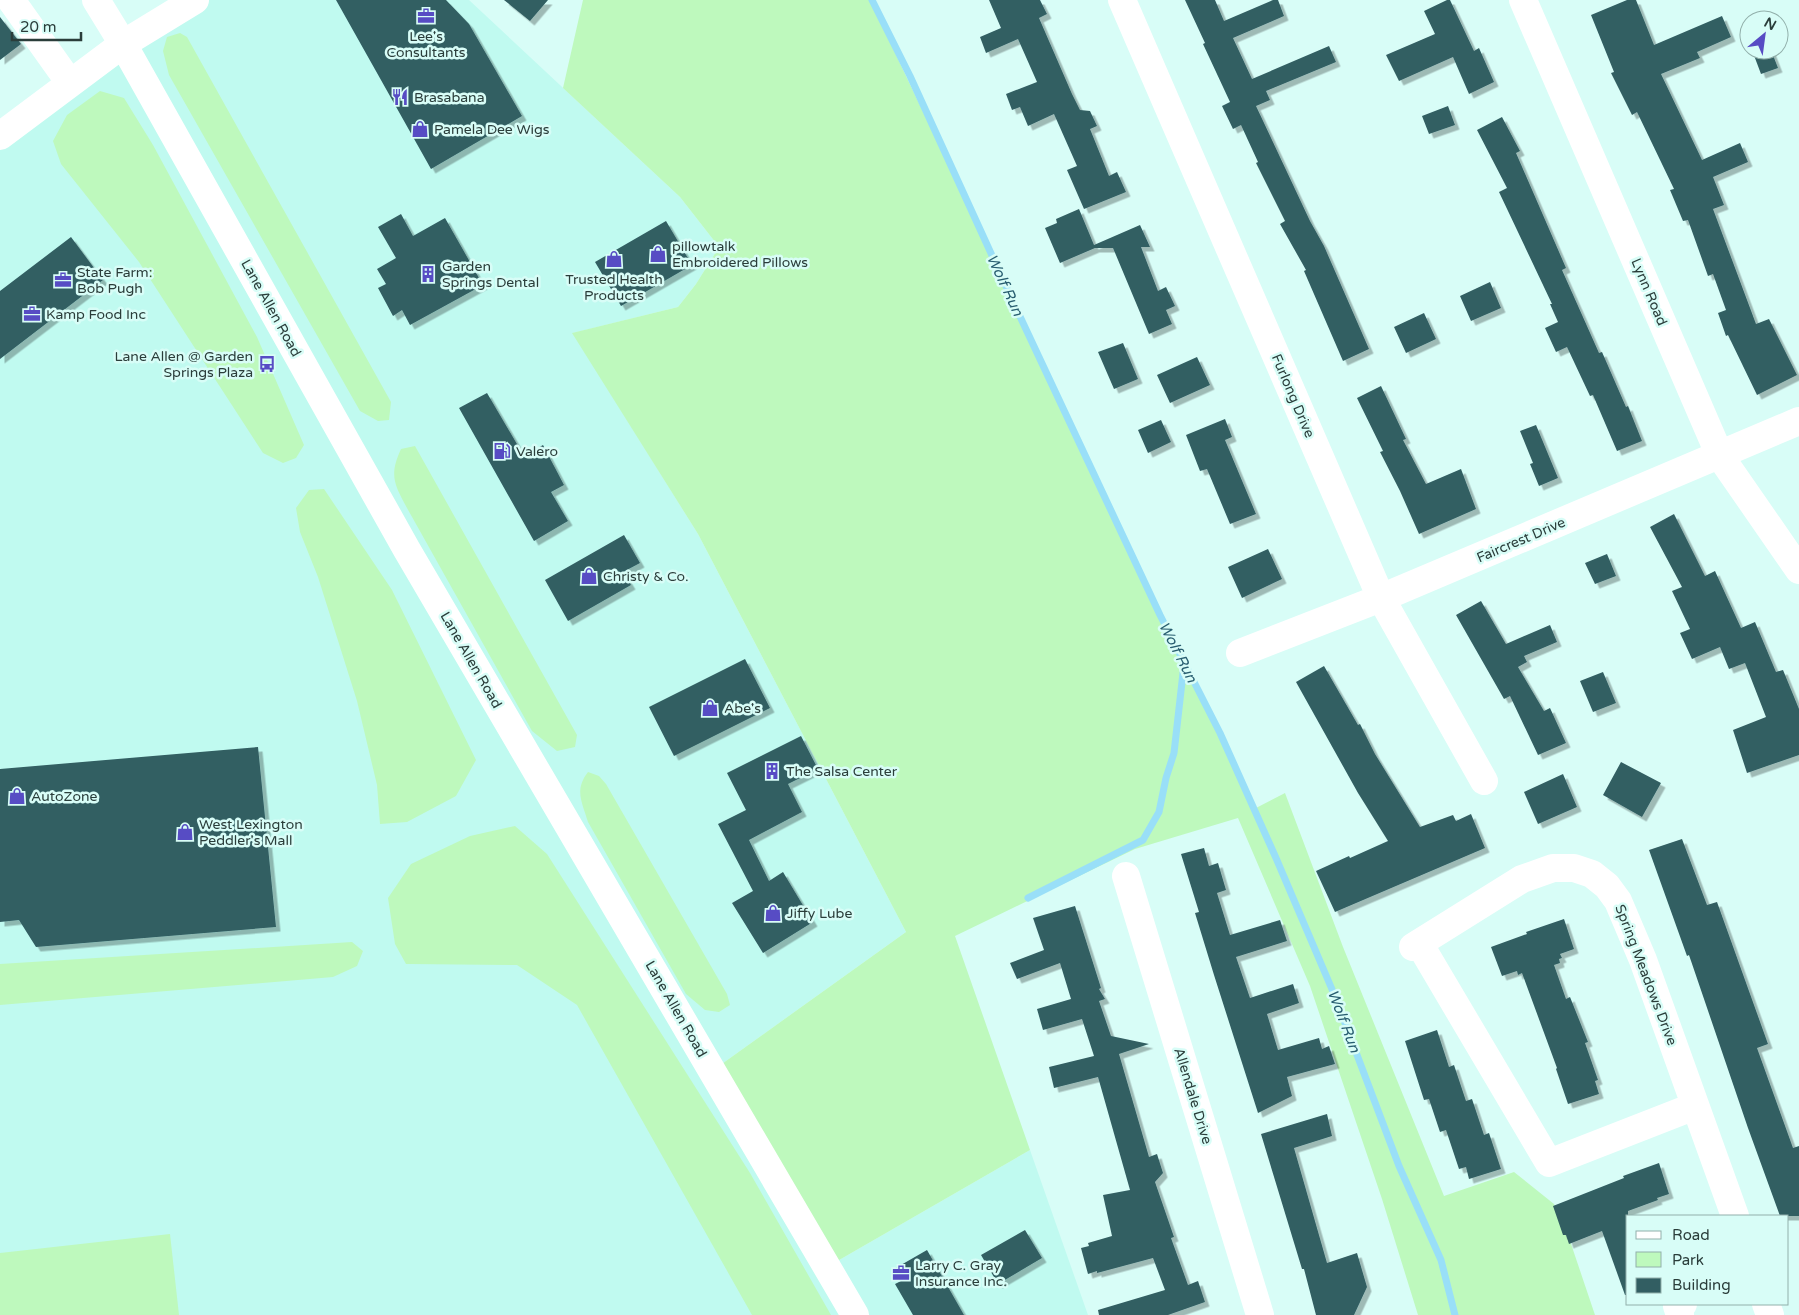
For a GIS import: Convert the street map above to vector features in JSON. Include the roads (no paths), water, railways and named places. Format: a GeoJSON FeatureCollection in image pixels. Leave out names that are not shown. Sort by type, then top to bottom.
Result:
{"type":"FeatureCollection","features":[{"type":"Feature","properties":{"kind":"street"},"geometry":{"type":"LineString","coordinates":[[12,0],[70,83]]}},
{"type":"Feature","properties":{"kind":"street","name":"Lane Allen Road"},"geometry":{"type":"LineString","coordinates":[[96,0],[123,44],[407,550],[855,1315]]}},
{"type":"Feature","properties":{"kind":"street"},"geometry":{"type":"LineString","coordinates":[[0,136],[123,44],[195,0]]}},
{"type":"Feature","properties":{"kind":"street","name":"Furlong Drive"},"geometry":{"type":"LineString","coordinates":[[1122,0],[1381,598],[1484,781]]}},
{"type":"Feature","properties":{"kind":"street","name":"Lynn Road"},"geometry":{"type":"LineString","coordinates":[[1523,0],[1720,456],[1799,570]]}},
{"type":"Feature","properties":{"kind":"street","name":"Faircrest Drive"},"geometry":{"type":"LineString","coordinates":[[1240,653],[1381,598],[1799,421]]}},
{"type":"Feature","properties":{"kind":"street","name":"Spring Meadows Drive"},"geometry":{"type":"LineString","coordinates":[[1695,1106],[1549,1163],[1416,945],[1522,880],[1553,868],[1574,868],[1592,874],[1607,886],[1618,901],[1644,960],[1735,1215]]}},
{"type":"Feature","properties":{"kind":"street","name":"Allendale Drive"},"geometry":{"type":"LineString","coordinates":[[1126,876],[1260,1315]]}},
{"type":"Feature","properties":{"kind":"street"},"geometry":{"type":"LineString","coordinates":[[1680,1305],[1677,1306],[1680,1315]]}},
{"type":"Feature","properties":{"kind":"waterway","name":"Wolf Run"},"geometry":{"type":"LineString","coordinates":[[872,0],[910,76],[1160,615],[1220,733],[1276,858],[1334,994],[1399,1166],[1441,1260],[1455,1315]]}},
{"type":"Feature","properties":{"kind":"waterway"},"geometry":{"type":"LineString","coordinates":[[1028,898],[1143,840],[1159,812],[1166,778],[1174,753],[1184,664]]}},
{"type":"Feature","properties":{"kind":"place","name":"Lee's Consultants"},"geometry":{"type":"Point","coordinates":[426,16]}},
{"type":"Feature","properties":{"kind":"place","name":"Brasabana"},"geometry":{"type":"Point","coordinates":[400,97]}},
{"type":"Feature","properties":{"kind":"place","name":"Pamela Dee Wigs"},"geometry":{"type":"Point","coordinates":[420,129]}},
{"type":"Feature","properties":{"kind":"place","name":"pillowtalk Embroidered Pillows"},"geometry":{"type":"Point","coordinates":[658,254]}},
{"type":"Feature","properties":{"kind":"place","name":"Trusted Health Products"},"geometry":{"type":"Point","coordinates":[614,259]}},
{"type":"Feature","properties":{"kind":"place","name":"Garden Springs Dental"},"geometry":{"type":"Point","coordinates":[428,274]}},
{"type":"Feature","properties":{"kind":"place","name":"State Farm: Bob Pugh"},"geometry":{"type":"Point","coordinates":[63,280]}},
{"type":"Feature","properties":{"kind":"place","name":"Kamp Food Inc"},"geometry":{"type":"Point","coordinates":[32,314]}},
{"type":"Feature","properties":{"kind":"place","name":"Lane Allen @ Garden Springs Plaza"},"geometry":{"type":"Point","coordinates":[267,364]}},
{"type":"Feature","properties":{"kind":"place","name":"Valero"},"geometry":{"type":"Point","coordinates":[502,451]}},
{"type":"Feature","properties":{"kind":"place","name":"Christy & Co."},"geometry":{"type":"Point","coordinates":[589,576]}},
{"type":"Feature","properties":{"kind":"place","name":"Abe's"},"geometry":{"type":"Point","coordinates":[710,708]}},
{"type":"Feature","properties":{"kind":"place","name":"The Salsa Center"},"geometry":{"type":"Point","coordinates":[772,771]}},
{"type":"Feature","properties":{"kind":"place","name":"AutoZone"},"geometry":{"type":"Point","coordinates":[17,796]}},
{"type":"Feature","properties":{"kind":"place","name":"West Lexington Peddler's Mall"},"geometry":{"type":"Point","coordinates":[185,832]}},
{"type":"Feature","properties":{"kind":"place","name":"Jiffy Lube"},"geometry":{"type":"Point","coordinates":[773,913]}},
{"type":"Feature","properties":{"kind":"place","name":"Larry C. Gray Insurance Inc."},"geometry":{"type":"Point","coordinates":[901,1273]}}]}
